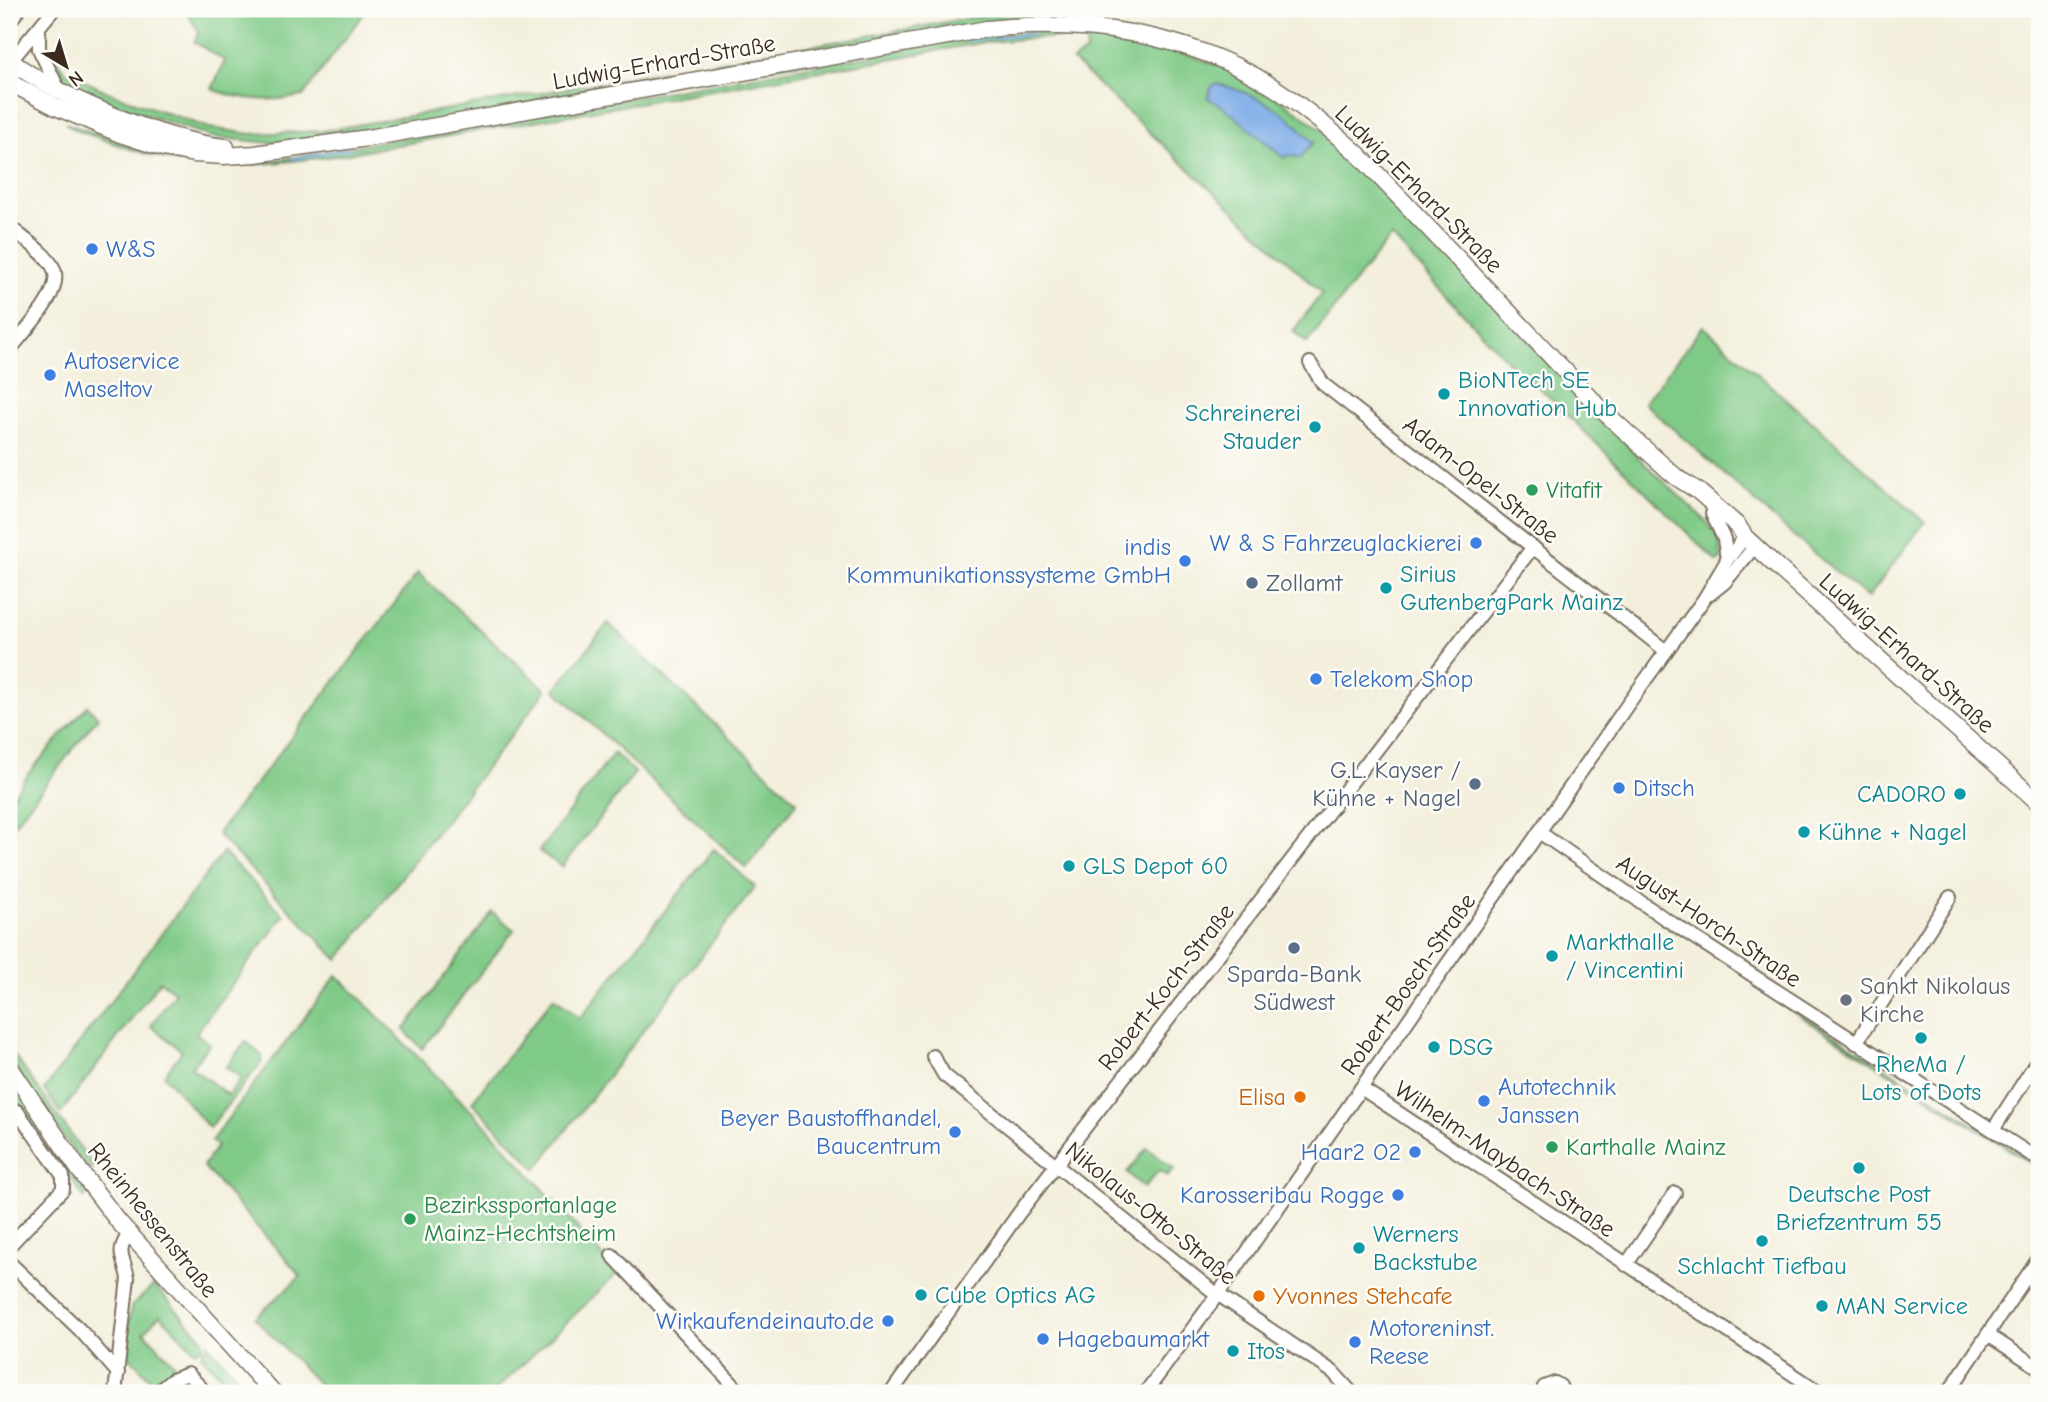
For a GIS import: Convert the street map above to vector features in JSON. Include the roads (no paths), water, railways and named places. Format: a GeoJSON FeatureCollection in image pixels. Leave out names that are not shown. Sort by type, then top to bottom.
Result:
{"type":"FeatureCollection","features":[{"type":"Feature","properties":{"kind":"main road","name":"Ludwig-Erhard-Straße"},"geometry":{"type":"LineString","coordinates":[[9,82],[86,121],[163,148],[224,156],[368,138],[948,34],[1045,25],[1081,26],[1127,31],[1169,41],[1231,65],[1267,83],[1324,124],[1374,170],[1604,412],[1676,477],[1738,526],[1750,541],[2039,803]]}},
{"type":"Feature","properties":{"kind":"main road","name":"Ludwig-Erhard-Straße"},"geometry":{"type":"LineString","coordinates":[[9,61],[59,90],[127,119],[195,142],[287,150]]}},
{"type":"Feature","properties":{"kind":"main road","name":"Ludwig-Erhard-Straße"},"geometry":{"type":"LineString","coordinates":[[1676,477],[1692,497],[1731,531],[1750,541]]}},
{"type":"Feature","properties":{"kind":"main road","name":"Rheinhessenstraße"},"geometry":{"type":"LineString","coordinates":[[9,1066],[80,1171],[130,1234],[273,1393]]}},
{"type":"Feature","properties":{"kind":"street"},"geometry":{"type":"LineString","coordinates":[[9,22],[19,9]]}},
{"type":"Feature","properties":{"kind":"street"},"geometry":{"type":"LineString","coordinates":[[9,61],[54,9]]}},
{"type":"Feature","properties":{"kind":"street"},"geometry":{"type":"LineString","coordinates":[[40,28],[39,50],[59,90]]}},
{"type":"Feature","properties":{"kind":"street"},"geometry":{"type":"LineString","coordinates":[[9,226],[49,262],[56,278],[52,294],[9,351]]}},
{"type":"Feature","properties":{"kind":"street","name":"Adam-Opel-Straße"},"geometry":{"type":"LineString","coordinates":[[1310,363],[1323,384],[1666,651]]}},
{"type":"Feature","properties":{"kind":"street"},"geometry":{"type":"LineString","coordinates":[[1712,514],[1724,539],[1727,559]]}},
{"type":"Feature","properties":{"kind":"street","name":"Robert-Bosch-Straße"},"geometry":{"type":"LineString","coordinates":[[1145,1393],[1218,1294],[1704,599],[1727,559],[1750,541]]}},
{"type":"Feature","properties":{"kind":"street","name":"Robert-Bosch-Straße"},"geometry":{"type":"LineString","coordinates":[[1704,599],[1725,582],[1750,541]]}},
{"type":"Feature","properties":{"kind":"street","name":"Robert-Koch-Straße"},"geometry":{"type":"LineString","coordinates":[[891,1393],[1056,1164],[1533,547]]}},
{"type":"Feature","properties":{"kind":"street","name":"August-Horch-Straße"},"geometry":{"type":"LineString","coordinates":[[1539,832],[1664,918],[2039,1160]]}},
{"type":"Feature","properties":{"kind":"street"},"geometry":{"type":"LineString","coordinates":[[1856,1043],[1950,897]]}},
{"type":"Feature","properties":{"kind":"street","name":"Nikolaus-Otto-Straße"},"geometry":{"type":"LineString","coordinates":[[933,1056],[943,1074],[1218,1294],[1333,1372],[1352,1393]]}},
{"type":"Feature","properties":{"kind":"street"},"geometry":{"type":"LineString","coordinates":[[1993,1130],[2039,1058]]}},
{"type":"Feature","properties":{"kind":"street","name":"Wilhelm-Maybach-Straße"},"geometry":{"type":"LineString","coordinates":[[1361,1088],[1821,1393]]}},
{"type":"Feature","properties":{"kind":"street"},"geometry":{"type":"LineString","coordinates":[[9,1120],[17,1111],[62,1176],[63,1189],[9,1246]]}},
{"type":"Feature","properties":{"kind":"street","name":"Wilhelm-Maybach-Straße"},"geometry":{"type":"LineString","coordinates":[[1626,1265],[1675,1193]]}},
{"type":"Feature","properties":{"kind":"street"},"geometry":{"type":"LineString","coordinates":[[116,1393],[128,1278],[121,1246],[130,1234]]}},
{"type":"Feature","properties":{"kind":"street"},"geometry":{"type":"LineString","coordinates":[[612,1255],[741,1393]]}},
{"type":"Feature","properties":{"kind":"street"},"geometry":{"type":"LineString","coordinates":[[1948,1393],[2039,1258]]}},
{"type":"Feature","properties":{"kind":"street"},"geometry":{"type":"LineString","coordinates":[[9,1262],[80,1330],[118,1373]]}},
{"type":"Feature","properties":{"kind":"street"},"geometry":{"type":"LineString","coordinates":[[1987,1335],[2039,1368]]}},
{"type":"Feature","properties":{"kind":"street"},"geometry":{"type":"LineString","coordinates":[[156,1393],[172,1380],[188,1374],[206,1393]]}},
{"type":"Feature","properties":{"kind":"street"},"geometry":{"type":"LineString","coordinates":[[1542,1393],[1544,1387],[1555,1383],[1563,1393]]}},
{"type":"Feature","properties":{"kind":"water"},"geometry":{"type":"Polygon","coordinates":[[[1215,84],[1246,93],[1269,104],[1288,117],[1314,142],[1300,158],[1288,155],[1284,158],[1226,109],[1208,98],[1210,89],[1215,84]]]}},
{"type":"Feature","properties":{"kind":"waterway"},"geometry":{"type":"LineString","coordinates":[[968,40],[1034,34]]}},
{"type":"Feature","properties":{"kind":"waterway"},"geometry":{"type":"LineString","coordinates":[[292,159],[351,148]]}},
{"type":"Feature","properties":{"kind":"place","name":"W&S"},"geometry":{"type":"Point","coordinates":[92,249]}},
{"type":"Feature","properties":{"kind":"place","name":"Autoservice Maseltov"},"geometry":{"type":"Point","coordinates":[50,375]}},
{"type":"Feature","properties":{"kind":"place","name":"BioNTech SE Innovation Hub"},"geometry":{"type":"Point","coordinates":[1444,394]}},
{"type":"Feature","properties":{"kind":"place","name":"Schreinerei Stauder"},"geometry":{"type":"Point","coordinates":[1315,427]}},
{"type":"Feature","properties":{"kind":"place","name":"Vitafit"},"geometry":{"type":"Point","coordinates":[1532,490]}},
{"type":"Feature","properties":{"kind":"place","name":"W & S Fahrzeuglackierei"},"geometry":{"type":"Point","coordinates":[1476,543]}},
{"type":"Feature","properties":{"kind":"place","name":"indis Kommunikationssysteme GmbH"},"geometry":{"type":"Point","coordinates":[1185,561]}},
{"type":"Feature","properties":{"kind":"place","name":"Zollamt"},"geometry":{"type":"Point","coordinates":[1252,583]}},
{"type":"Feature","properties":{"kind":"place","name":"Sirius GutenbergPark Mainz"},"geometry":{"type":"Point","coordinates":[1386,588]}},
{"type":"Feature","properties":{"kind":"place","name":"Telekom Shop"},"geometry":{"type":"Point","coordinates":[1316,679]}},
{"type":"Feature","properties":{"kind":"place","name":"G.L. Kayser / Kühne + Nagel"},"geometry":{"type":"Point","coordinates":[1475,784]}},
{"type":"Feature","properties":{"kind":"place","name":"Ditsch"},"geometry":{"type":"Point","coordinates":[1619,788]}},
{"type":"Feature","properties":{"kind":"place","name":"CADORO"},"geometry":{"type":"Point","coordinates":[1960,794]}},
{"type":"Feature","properties":{"kind":"place","name":"Kühne + Nagel"},"geometry":{"type":"Point","coordinates":[1804,832]}},
{"type":"Feature","properties":{"kind":"place","name":"GLS Depot 60"},"geometry":{"type":"Point","coordinates":[1069,866]}},
{"type":"Feature","properties":{"kind":"place","name":"Sparda-Bank Südwest"},"geometry":{"type":"Point","coordinates":[1294,948]}},
{"type":"Feature","properties":{"kind":"place","name":"Markthalle / Vincentini"},"geometry":{"type":"Point","coordinates":[1552,956]}},
{"type":"Feature","properties":{"kind":"place","name":"Sankt Nikolaus Kirche"},"geometry":{"type":"Point","coordinates":[1846,1000]}},
{"type":"Feature","properties":{"kind":"place","name":"RheMa / Lots of Dots"},"geometry":{"type":"Point","coordinates":[1921,1038]}},
{"type":"Feature","properties":{"kind":"place","name":"DSG"},"geometry":{"type":"Point","coordinates":[1434,1047]}},
{"type":"Feature","properties":{"kind":"place","name":"Elisa"},"geometry":{"type":"Point","coordinates":[1300,1097]}},
{"type":"Feature","properties":{"kind":"place","name":"Autotechnik Janssen"},"geometry":{"type":"Point","coordinates":[1484,1101]}},
{"type":"Feature","properties":{"kind":"place","name":"Beyer Baustoffhandel, Baucentrum"},"geometry":{"type":"Point","coordinates":[955,1132]}},
{"type":"Feature","properties":{"kind":"place","name":"Karthalle Mainz"},"geometry":{"type":"Point","coordinates":[1552,1147]}},
{"type":"Feature","properties":{"kind":"place","name":"Haar2 O2"},"geometry":{"type":"Point","coordinates":[1415,1152]}},
{"type":"Feature","properties":{"kind":"place","name":"Deutsche Post Briefzentrum 55"},"geometry":{"type":"Point","coordinates":[1859,1168]}},
{"type":"Feature","properties":{"kind":"place","name":"Karosseribau Rogge"},"geometry":{"type":"Point","coordinates":[1398,1195]}},
{"type":"Feature","properties":{"kind":"place","name":"Bezirkssportanlage Mainz-Hechtsheim"},"geometry":{"type":"Point","coordinates":[410,1219]}},
{"type":"Feature","properties":{"kind":"place","name":"Schlacht Tiefbau"},"geometry":{"type":"Point","coordinates":[1762,1241]}},
{"type":"Feature","properties":{"kind":"place","name":"Werners Backstube"},"geometry":{"type":"Point","coordinates":[1359,1248]}},
{"type":"Feature","properties":{"kind":"place","name":"Cube Optics AG"},"geometry":{"type":"Point","coordinates":[921,1295]}},
{"type":"Feature","properties":{"kind":"place","name":"Yvonnes Stehcafe"},"geometry":{"type":"Point","coordinates":[1259,1296]}},
{"type":"Feature","properties":{"kind":"place","name":"MAN Service"},"geometry":{"type":"Point","coordinates":[1822,1306]}},
{"type":"Feature","properties":{"kind":"place","name":"Wirkaufendeinauto.de"},"geometry":{"type":"Point","coordinates":[888,1321]}},
{"type":"Feature","properties":{"kind":"place","name":"Hagebaumarkt"},"geometry":{"type":"Point","coordinates":[1043,1339]}},
{"type":"Feature","properties":{"kind":"place","name":"Motoreninst. Reese"},"geometry":{"type":"Point","coordinates":[1355,1342]}},
{"type":"Feature","properties":{"kind":"place","name":"Itos"},"geometry":{"type":"Point","coordinates":[1233,1351]}}]}
